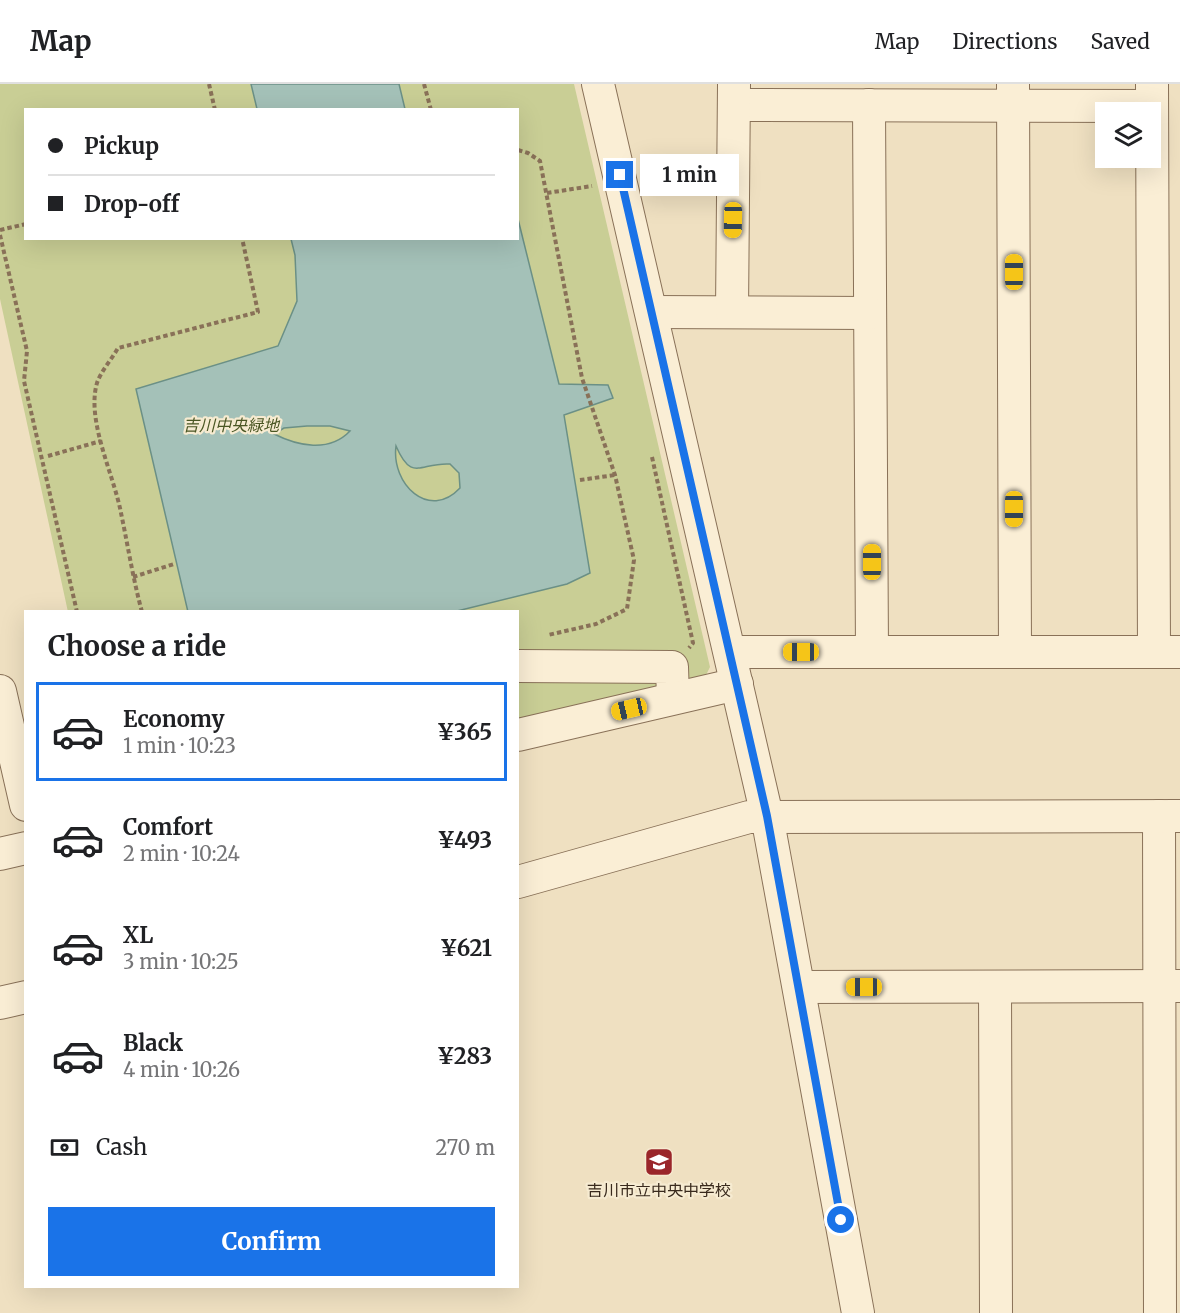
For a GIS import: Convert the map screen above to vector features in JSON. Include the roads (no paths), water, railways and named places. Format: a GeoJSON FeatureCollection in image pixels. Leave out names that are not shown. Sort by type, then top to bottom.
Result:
{"type":"FeatureCollection","features":[{"type":"Feature","properties":{"kind":"street"},"geometry":{"type":"LineString","coordinates":[[598,84],[767,816],[858,1313]]}},
{"type":"Feature","properties":{"kind":"street"},"geometry":{"type":"LineString","coordinates":[[730,652],[1167,652],[1152,95],[1013,95],[869,105],[734,94],[732,312]]}},
{"type":"Feature","properties":{"kind":"street"},"geometry":{"type":"LineString","coordinates":[[1013,95],[1015,652]]}},
{"type":"Feature","properties":{"kind":"street"},"geometry":{"type":"LineString","coordinates":[[869,105],[872,652]]}},
{"type":"Feature","properties":{"kind":"street"},"geometry":{"type":"LineString","coordinates":[[652,312],[870,313]]}},
{"type":"Feature","properties":{"kind":"street"},"geometry":{"type":"LineString","coordinates":[[519,666],[672,668],[673,698]]}},
{"type":"Feature","properties":{"kind":"street"},"geometry":{"type":"LineString","coordinates":[[519,735],[737,684]]}},
{"type":"Feature","properties":{"kind":"street"},"geometry":{"type":"LineString","coordinates":[[0,691],[24,796]]}},
{"type":"Feature","properties":{"kind":"street"},"geometry":{"type":"LineString","coordinates":[[519,882],[741,819],[767,816],[1169,816],[1170,986],[1160,1313]]}},
{"type":"Feature","properties":{"kind":"street"},"geometry":{"type":"LineString","coordinates":[[0,854],[24,848]]}},
{"type":"Feature","properties":{"kind":"street"},"geometry":{"type":"LineString","coordinates":[[799,987],[1170,986]]}},
{"type":"Feature","properties":{"kind":"street"},"geometry":{"type":"LineString","coordinates":[[995,987],[996,1313]]}},
{"type":"Feature","properties":{"kind":"street"},"geometry":{"type":"LineString","coordinates":[[0,1003],[24,997]]}},
{"type":"Feature","properties":{"kind":"water"},"geometry":{"type":"Polygon","coordinates":[[[251,84],[399,84],[405,108],[257,108],[251,84]]]}},
{"type":"Feature","properties":{"kind":"water"},"geometry":{"type":"Polygon","coordinates":[[[519,223],[559,384],[608,385],[613,398],[564,415],[590,573],[567,584],[461,610],[188,610],[136,389],[278,346],[297,301],[295,255],[291,240],[519,240],[519,223]],[[330,426],[284,428],[274,434],[293,442],[323,445],[342,438],[350,431],[330,426]],[[396,446],[396,460],[400,473],[406,485],[415,494],[436,501],[448,497],[460,488],[459,473],[450,464],[418,468],[407,464],[396,446]]]}},
{"type":"Feature","properties":{"kind":"place","name":"吉川市立中央中学校"},"geometry":{"type":"Point","coordinates":[659,1162]}},
{"type":"Feature","properties":{"kind":"park label","name":"吉川中央緑地"},"geometry":{"type":"Point","coordinates":[231,425]}}]}
